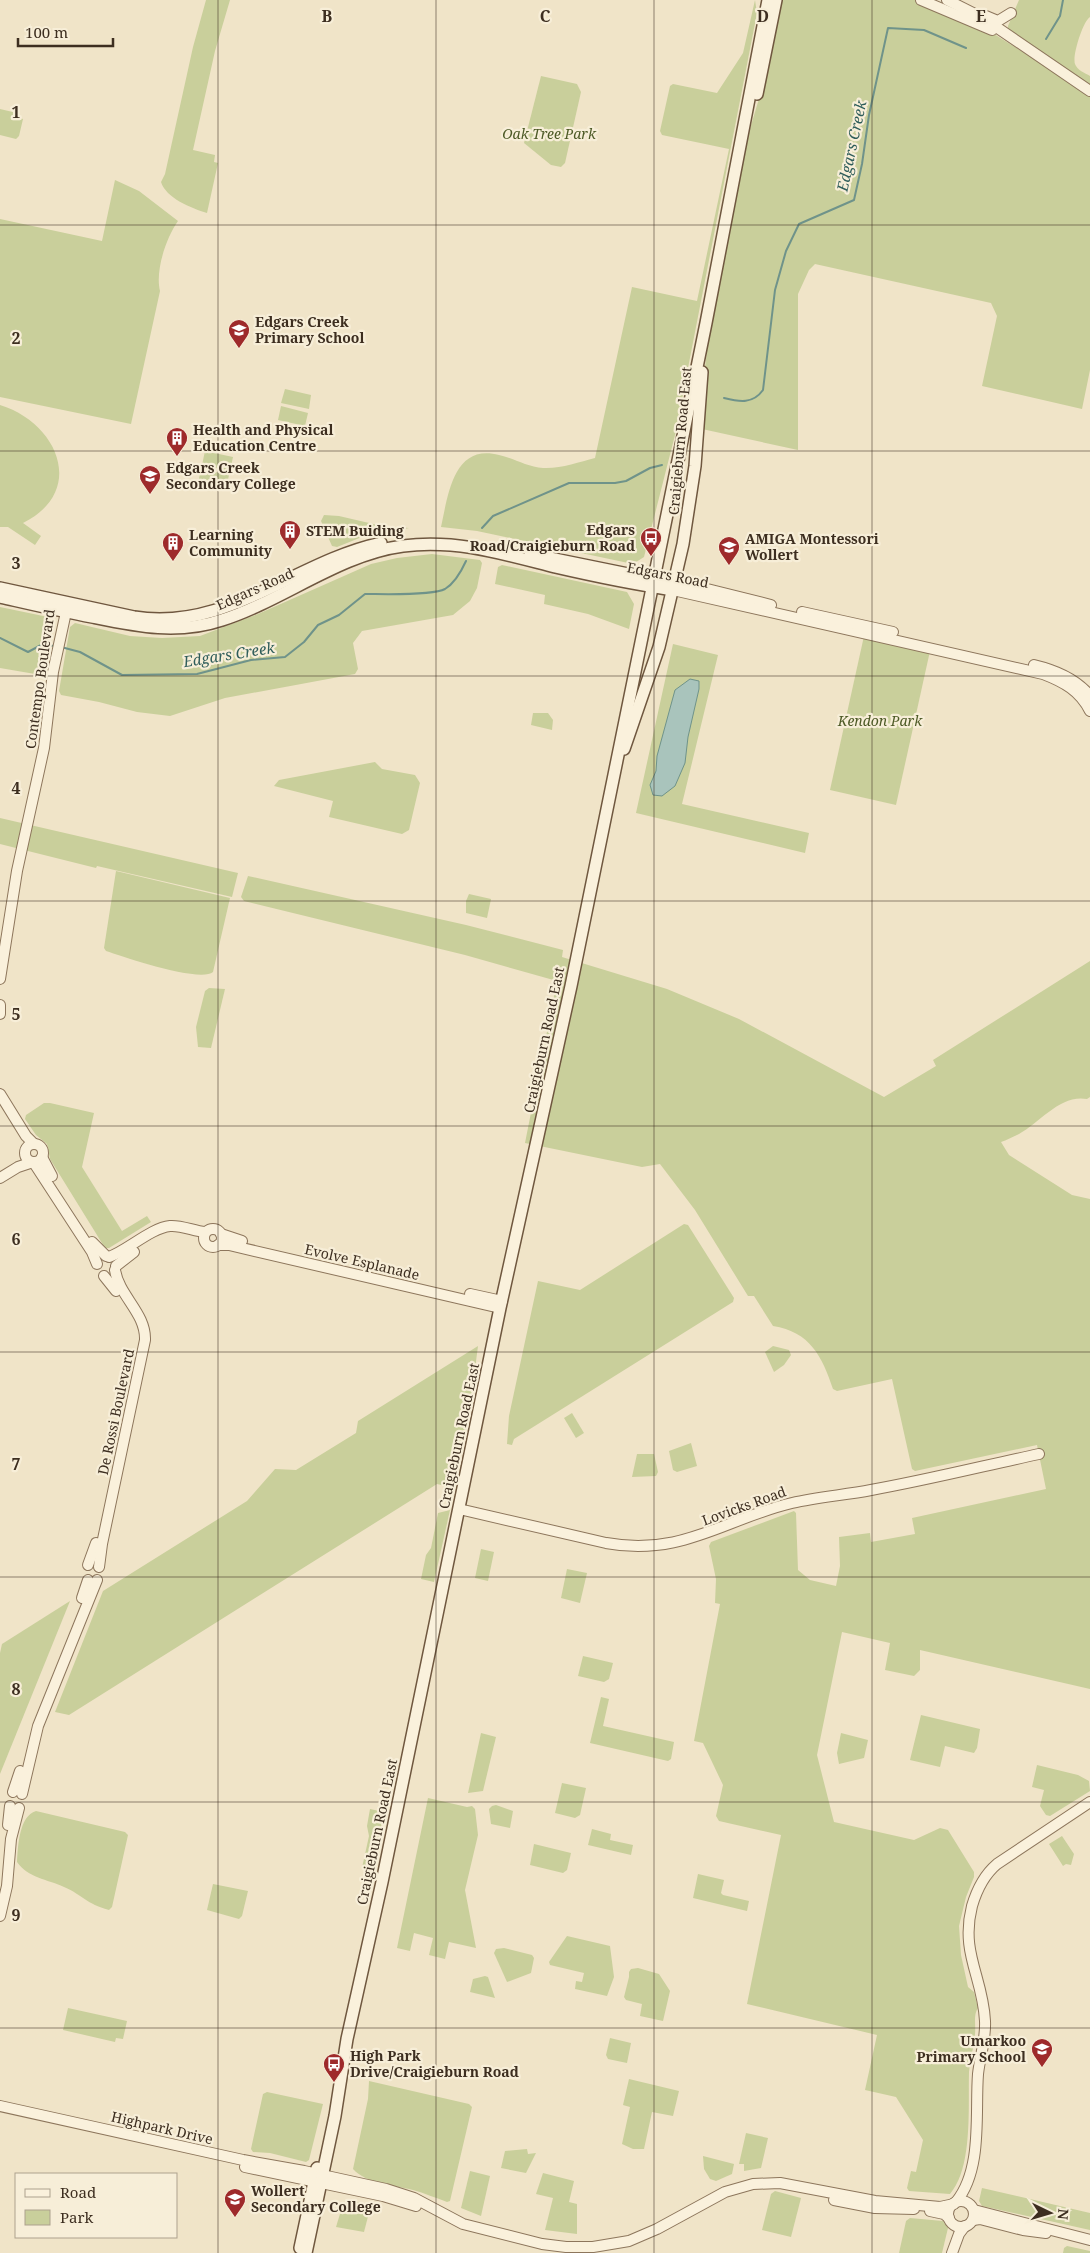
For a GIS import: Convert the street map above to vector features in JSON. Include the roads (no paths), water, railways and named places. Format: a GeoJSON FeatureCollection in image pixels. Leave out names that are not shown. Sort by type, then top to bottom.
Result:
{"type":"FeatureCollection","features":[{"type":"Feature","properties":{"kind":"main road","name":"Craigieburn Road East"},"geometry":{"type":"LineString","coordinates":[[299,2253],[335,2116],[346,2039],[382,1882],[501,1304],[550,1086],[706,323],[768,0]]}},
{"type":"Feature","properties":{"kind":"main road","name":"Craigieburn Road East"},"geometry":{"type":"LineString","coordinates":[[740,145],[761,77],[776,0]]}},
{"type":"Feature","properties":{"kind":"main road","name":"Craigieburn Road East"},"geometry":{"type":"LineString","coordinates":[[611,792],[652,670],[674,586],[691,497],[706,323]]}},
{"type":"Feature","properties":{"kind":"main road","name":"Edgars Road"},"geometry":{"type":"LineString","coordinates":[[0,597],[64,608],[145,618],[164,620],[189,617],[224,608],[364,548],[412,539],[468,542],[674,586]]}},
{"type":"Feature","properties":{"kind":"main road","name":"Edgars Road"},"geometry":{"type":"LineString","coordinates":[[0,588],[64,608]]}},
{"type":"Feature","properties":{"kind":"main road","name":"Craigieburn Road East"},"geometry":{"type":"LineString","coordinates":[[306,2253],[318,2179]]}},
{"type":"Feature","properties":{"kind":"street"},"geometry":{"type":"LineString","coordinates":[[921,0],[1009,37]]}},
{"type":"Feature","properties":{"kind":"street"},"geometry":{"type":"LineString","coordinates":[[947,0],[983,18],[1090,90]]}},
{"type":"Feature","properties":{"kind":"street"},"geometry":{"type":"LineString","coordinates":[[957,0],[994,20],[1002,20],[1011,13]]}},
{"type":"Feature","properties":{"kind":"street","name":"Edgars Road"},"geometry":{"type":"LineString","coordinates":[[674,586],[1045,668],[1076,682],[1090,696]]}},
{"type":"Feature","properties":{"kind":"street","name":"Edgars Road"},"geometry":{"type":"LineString","coordinates":[[674,586],[1043,674],[1062,682],[1076,691],[1090,711]]}},
{"type":"Feature","properties":{"kind":"street","name":"Contempo Boulevard"},"geometry":{"type":"LineString","coordinates":[[0,979],[17,871],[44,748],[55,654],[64,608]]}},
{"type":"Feature","properties":{"kind":"street","name":"Contempo Boulevard"},"geometry":{"type":"LineString","coordinates":[[0,938],[13,859],[38,747],[44,698],[55,654]]}},
{"type":"Feature","properties":{"kind":"street"},"geometry":{"type":"LineString","coordinates":[[0,1005],[0,1014]]}},
{"type":"Feature","properties":{"kind":"street"},"geometry":{"type":"LineString","coordinates":[[0,1094],[28,1148],[26,1158],[36,1161],[92,1242],[107,1257],[114,1260],[115,1268]]}},
{"type":"Feature","properties":{"kind":"street"},"geometry":{"type":"LineString","coordinates":[[0,1105],[28,1148]]}},
{"type":"Feature","properties":{"kind":"street"},"geometry":{"type":"LineString","coordinates":[[0,1171],[28,1148],[42,1148],[36,1161],[18,1167],[0,1178]]}},
{"type":"Feature","properties":{"kind":"street"},"geometry":{"type":"LineString","coordinates":[[36,1161],[92,1252],[98,1271],[104,1276],[110,1275],[125,1258],[165,1234],[177,1233],[205,1236],[215,1229],[221,1234],[222,1240],[218,1245],[210,1246],[205,1236],[174,1226],[165,1227],[122,1252],[101,1258],[97,1264]]}},
{"type":"Feature","properties":{"kind":"street","name":"Evolve Esplanade"},"geometry":{"type":"LineString","coordinates":[[221,1234],[318,1262],[501,1304]]}},
{"type":"Feature","properties":{"kind":"street","name":"Evolve Esplanade"},"geometry":{"type":"LineString","coordinates":[[218,1245],[229,1245],[318,1262]]}},
{"type":"Feature","properties":{"kind":"street","name":"De Rossi Boulevard"},"geometry":{"type":"LineString","coordinates":[[99,1567],[146,1340],[143,1324],[119,1286],[115,1268]]}},
{"type":"Feature","properties":{"kind":"street","name":"De Rossi Boulevard"},"geometry":{"type":"LineString","coordinates":[[88,1565],[96,1545],[139,1340],[136,1325],[111,1282],[104,1276]]}},
{"type":"Feature","properties":{"kind":"street","name":"Lovicks Road"},"geometry":{"type":"LineString","coordinates":[[459,1509],[606,1543],[623,1546],[654,1546],[700,1537],[783,1505],[802,1500],[872,1490],[1039,1454]]}},
{"type":"Feature","properties":{"kind":"street"},"geometry":{"type":"LineString","coordinates":[[15,1807],[8,1800],[18,1793],[30,1729],[84,1593],[92,1580],[102,1573],[99,1567],[94,1564],[88,1565],[84,1571],[92,1580]]}},
{"type":"Feature","properties":{"kind":"street"},"geometry":{"type":"LineString","coordinates":[[953,2249],[970,2215],[967,2184],[978,2120],[978,2078],[985,2030],[984,2011],[968,1945],[968,1924],[974,1897],[982,1882],[997,1864],[1090,1802]]}},
{"type":"Feature","properties":{"kind":"street"},"geometry":{"type":"LineString","coordinates":[[0,1888],[3,1849],[15,1807]]}},
{"type":"Feature","properties":{"kind":"street"},"geometry":{"type":"LineString","coordinates":[[0,1916],[7,1886],[15,1807]]}},
{"type":"Feature","properties":{"kind":"street","name":"Highpark Drive"},"geometry":{"type":"LineString","coordinates":[[0,2106],[243,2160],[318,2179]]}},
{"type":"Feature","properties":{"kind":"street","name":"Highpark Drive"},"geometry":{"type":"LineString","coordinates":[[0,2112],[318,2179]]}},
{"type":"Feature","properties":{"kind":"street"},"geometry":{"type":"LineString","coordinates":[[318,2179],[396,2192],[426,2204],[450,2218],[474,2228],[542,2244],[566,2247],[593,2247],[638,2238],[725,2192],[740,2187],[772,2182],[933,2211],[951,2221],[970,2215],[987,2215],[1031,2223],[1059,2233],[1090,2240]]}},
{"type":"Feature","properties":{"kind":"street"},"geometry":{"type":"LineString","coordinates":[[953,2249],[950,2208],[967,2184]]}},
{"type":"Feature","properties":{"kind":"street"},"geometry":{"type":"LineString","coordinates":[[899,2206],[940,2207],[955,2203]]}},
{"type":"Feature","properties":{"kind":"street"},"geometry":{"type":"LineString","coordinates":[[955,2203],[970,2215]]}},
{"type":"Feature","properties":{"kind":"water"},"geometry":{"type":"Polygon","coordinates":[[[690,679],[699,681],[699,689],[688,737],[685,763],[675,786],[662,796],[653,795],[650,785],[656,771],[657,756],[675,690],[690,679]]]}},
{"type":"Feature","properties":{"kind":"waterway","name":"Edgars Creek"},"geometry":{"type":"LineString","coordinates":[[1046,39],[1060,16],[1063,0]]}},
{"type":"Feature","properties":{"kind":"waterway","name":"Edgars Creek"},"geometry":{"type":"LineString","coordinates":[[724,398],[746,401],[755,398],[763,390],[775,290],[786,251],[799,224],[854,200],[862,164],[869,115],[888,28],[924,30],[966,48]]}},
{"type":"Feature","properties":{"kind":"waterway","name":"Edgars Creek"},"geometry":{"type":"LineString","coordinates":[[482,528],[493,516],[569,483],[615,483],[626,481],[650,468],[662,465]]}},
{"type":"Feature","properties":{"kind":"waterway","name":"Edgars Creek"},"geometry":{"type":"LineString","coordinates":[[61,647],[80,652],[122,675],[197,674],[251,660],[285,657],[304,642],[318,625],[339,615],[365,594],[407,594],[439,591],[452,584],[466,561]]}},
{"type":"Feature","properties":{"kind":"waterway","name":"Edgars Creek"},"geometry":{"type":"LineString","coordinates":[[0,638],[28,652],[43,644],[54,646]]}},
{"type":"Feature","properties":{"kind":"place","name":"Edgars Creek Primary School"},"geometry":{"type":"Point","coordinates":[239,349]}},
{"type":"Feature","properties":{"kind":"place","name":"Health and Physical Education Centre"},"geometry":{"type":"Point","coordinates":[177,457]}},
{"type":"Feature","properties":{"kind":"place","name":"Edgars Creek Secondary College"},"geometry":{"type":"Point","coordinates":[150,495]}},
{"type":"Feature","properties":{"kind":"place","name":"STEM Buiding"},"geometry":{"type":"Point","coordinates":[290,550]}},
{"type":"Feature","properties":{"kind":"place","name":"Edgars Road/Craigieburn Road"},"geometry":{"type":"Point","coordinates":[651,557]}},
{"type":"Feature","properties":{"kind":"place","name":"Learning Community"},"geometry":{"type":"Point","coordinates":[173,562]}},
{"type":"Feature","properties":{"kind":"place","name":"AMIGA Montessori Wollert"},"geometry":{"type":"Point","coordinates":[729,566]}},
{"type":"Feature","properties":{"kind":"place","name":"Umarkoo Primary School"},"geometry":{"type":"Point","coordinates":[1042,2068]}},
{"type":"Feature","properties":{"kind":"place","name":"High Park Drive/Craigieburn Road"},"geometry":{"type":"Point","coordinates":[334,2083]}},
{"type":"Feature","properties":{"kind":"place","name":"Wollert Secondary College"},"geometry":{"type":"Point","coordinates":[235,2218]}},
{"type":"Feature","properties":{"kind":"park label","name":"Oak Tree Park"},"geometry":{"type":"Point","coordinates":[549,134]}},
{"type":"Feature","properties":{"kind":"park label","name":"Kendon Park"},"geometry":{"type":"Point","coordinates":[880,721]}}]}
